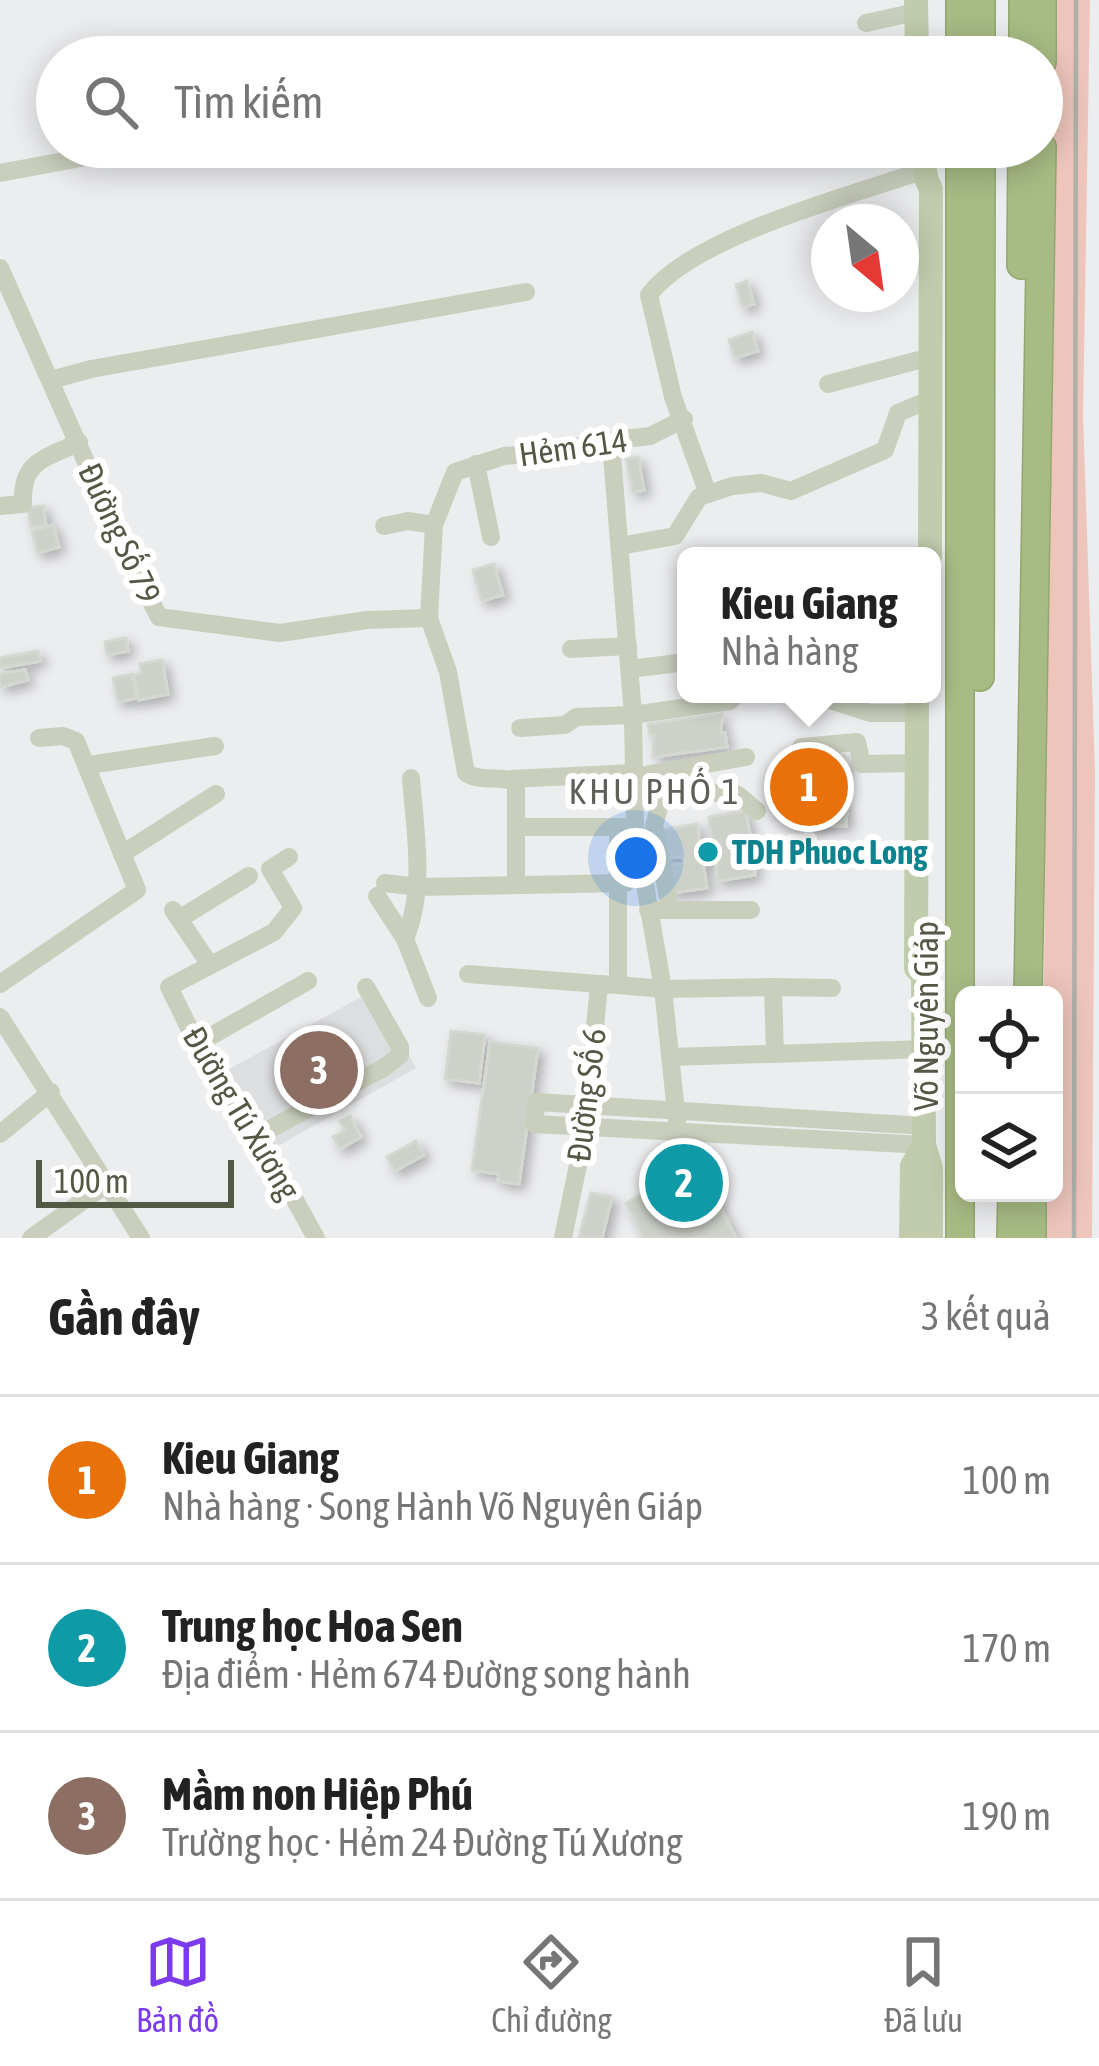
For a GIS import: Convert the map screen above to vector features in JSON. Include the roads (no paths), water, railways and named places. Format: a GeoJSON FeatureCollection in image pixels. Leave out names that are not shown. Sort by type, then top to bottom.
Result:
{"type":"FeatureCollection","features":[{"type":"Feature","properties":{"kind":"highway"},"geometry":{"type":"LineString","coordinates":[[960,0],[960,36]]}},
{"type":"Feature","properties":{"kind":"highway"},"geometry":{"type":"LineString","coordinates":[[981,0],[981,36]]}},
{"type":"Feature","properties":{"kind":"highway"},"geometry":{"type":"LineString","coordinates":[[1022,36],[1023,0]]}},
{"type":"Feature","properties":{"kind":"highway"},"geometry":{"type":"LineString","coordinates":[[1042,0],[1042,36]]}},
{"type":"Feature","properties":{"kind":"highway","name":"Võ Nguyên Giáp"},"geometry":{"type":"LineString","coordinates":[[960,168],[960,1238]]}},
{"type":"Feature","properties":{"kind":"highway","name":"Võ Nguyên Giáp"},"geometry":{"type":"LineString","coordinates":[[978,986],[981,168]]}},
{"type":"Feature","properties":{"kind":"highway"},"geometry":{"type":"LineString","coordinates":[[1015,986],[1022,168]]}},
{"type":"Feature","properties":{"kind":"highway"},"geometry":{"type":"LineString","coordinates":[[1028,986],[1042,168]]}},
{"type":"Feature","properties":{"kind":"highway"},"geometry":{"type":"LineString","coordinates":[[977,1202],[977,1238]]}},
{"type":"Feature","properties":{"kind":"highway"},"geometry":{"type":"LineString","coordinates":[[1011,1238],[1012,1202]]}},
{"type":"Feature","properties":{"kind":"highway"},"geometry":{"type":"LineString","coordinates":[[1032,1202],[1032,1238]]}},
{"type":"Feature","properties":{"kind":"main road"},"geometry":{"type":"LineString","coordinates":[[918,36],[920,4]]}},
{"type":"Feature","properties":{"kind":"main road"},"geometry":{"type":"LineString","coordinates":[[920,4],[925,36]]}},
{"type":"Feature","properties":{"kind":"main road"},"geometry":{"type":"LineString","coordinates":[[918,547],[924,168]]}},
{"type":"Feature","properties":{"kind":"main road"},"geometry":{"type":"LineString","coordinates":[[927,168],[931,189],[930,547]]}},
{"type":"Feature","properties":{"kind":"main road"},"geometry":{"type":"LineString","coordinates":[[921,703],[916,968],[923,976]]}},
{"type":"Feature","properties":{"kind":"main road"},"geometry":{"type":"LineString","coordinates":[[921,703],[930,966],[923,976],[924,1136],[931,1168],[931,1238]]}},
{"type":"Feature","properties":{"kind":"main road"},"geometry":{"type":"LineString","coordinates":[[911,1238],[912,1166],[924,1136]]}},
{"type":"Feature","properties":{"kind":"street"},"geometry":{"type":"LineString","coordinates":[[866,23],[920,4]]}},
{"type":"Feature","properties":{"kind":"street"},"geometry":{"type":"LineString","coordinates":[[0,173],[36,166]]}},
{"type":"Feature","properties":{"kind":"street"},"geometry":{"type":"LineString","coordinates":[[708,494],[673,397],[649,296],[662,278],[732,238],[905,168]]}},
{"type":"Feature","properties":{"kind":"street","name":"Đường Số 79"},"geometry":{"type":"LineString","coordinates":[[0,268],[158,616],[280,632],[367,620],[429,618]]}},
{"type":"Feature","properties":{"kind":"street"},"geometry":{"type":"LineString","coordinates":[[51,380],[526,292]]}},
{"type":"Feature","properties":{"kind":"street"},"geometry":{"type":"LineString","coordinates":[[0,325],[22,321]]}},
{"type":"Feature","properties":{"kind":"street"},"geometry":{"type":"LineString","coordinates":[[828,384],[919,360]]}},
{"type":"Feature","properties":{"kind":"street"},"geometry":{"type":"LineString","coordinates":[[620,546],[675,536],[699,497],[761,482],[791,491],[885,450],[898,413],[919,404]]}},
{"type":"Feature","properties":{"kind":"street","name":"Hẻm 614"},"geometry":{"type":"LineString","coordinates":[[434,526],[455,472],[504,456],[650,436],[684,418]]}},
{"type":"Feature","properties":{"kind":"street"},"geometry":{"type":"LineString","coordinates":[[0,506],[23,504],[22,479],[30,467],[79,442]]}},
{"type":"Feature","properties":{"kind":"street"},"geometry":{"type":"LineString","coordinates":[[611,443],[633,715],[634,775],[626,827],[643,883],[664,989],[679,1131]]}},
{"type":"Feature","properties":{"kind":"street"},"geometry":{"type":"LineString","coordinates":[[476,464],[491,537]]}},
{"type":"Feature","properties":{"kind":"street"},"geometry":{"type":"LineString","coordinates":[[384,526],[407,521],[434,526],[429,618],[448,673],[466,773],[474,778],[511,779],[634,775],[746,757]]}},
{"type":"Feature","properties":{"kind":"street"},"geometry":{"type":"LineString","coordinates":[[572,649],[628,646]]}},
{"type":"Feature","properties":{"kind":"street"},"geometry":{"type":"LineString","coordinates":[[630,669],[677,663]]}},
{"type":"Feature","properties":{"kind":"street"},"geometry":{"type":"LineString","coordinates":[[520,728],[565,725],[576,717],[633,715],[716,703]]}},
{"type":"Feature","properties":{"kind":"street"},"geometry":{"type":"LineString","coordinates":[[839,703],[870,713],[909,703]]}},
{"type":"Feature","properties":{"kind":"street"},"geometry":{"type":"LineString","coordinates":[[0,984],[137,890],[76,742],[63,736],[39,738]]}},
{"type":"Feature","properties":{"kind":"street"},"geometry":{"type":"LineString","coordinates":[[801,746],[857,742],[862,764],[917,764]]}},
{"type":"Feature","properties":{"kind":"street"},"geometry":{"type":"LineString","coordinates":[[89,766],[215,746]]}},
{"type":"Feature","properties":{"kind":"street"},"geometry":{"type":"LineString","coordinates":[[696,766],[697,791]]}},
{"type":"Feature","properties":{"kind":"street"},"geometry":{"type":"LineString","coordinates":[[405,939],[418,886],[411,778]]}},
{"type":"Feature","properties":{"kind":"street"},"geometry":{"type":"LineString","coordinates":[[511,779],[516,783],[516,885]]}},
{"type":"Feature","properties":{"kind":"street"},"geometry":{"type":"LineString","coordinates":[[668,898],[654,826],[661,800],[697,791],[738,795],[757,811]]}},
{"type":"Feature","properties":{"kind":"street"},"geometry":{"type":"LineString","coordinates":[[122,854],[216,794]]}},
{"type":"Feature","properties":{"kind":"street"},"geometry":{"type":"LineString","coordinates":[[518,827],[626,827]]}},
{"type":"Feature","properties":{"kind":"street","name":"Đường Số 6"},"geometry":{"type":"LineString","coordinates":[[563,1238],[609,984],[615,884],[626,827]]}},
{"type":"Feature","properties":{"kind":"street"},"geometry":{"type":"LineString","coordinates":[[249,877],[176,914],[210,965],[274,932],[293,908],[270,869],[289,857]]}},
{"type":"Feature","properties":{"kind":"street"},"geometry":{"type":"LineString","coordinates":[[428,998],[381,889],[643,883]]}},
{"type":"Feature","properties":{"kind":"street"},"geometry":{"type":"LineString","coordinates":[[648,910],[751,910]]}},
{"type":"Feature","properties":{"kind":"street","name":"Đường Tú Xương"},"geometry":{"type":"LineString","coordinates":[[210,965],[169,987],[197,1044],[259,1136],[316,1238]]}},
{"type":"Feature","properties":{"kind":"street"},"geometry":{"type":"LineString","coordinates":[[468,974],[664,989],[832,988]]}},
{"type":"Feature","properties":{"kind":"street"},"geometry":{"type":"LineString","coordinates":[[197,1044],[308,981]]}},
{"type":"Feature","properties":{"kind":"street"},"geometry":{"type":"LineString","coordinates":[[259,1136],[385,1067],[400,1054],[366,987]]}},
{"type":"Feature","properties":{"kind":"street"},"geometry":{"type":"LineString","coordinates":[[773,987],[775,1054]]}},
{"type":"Feature","properties":{"kind":"street"},"geometry":{"type":"LineString","coordinates":[[0,1017],[141,1238]]}},
{"type":"Feature","properties":{"kind":"street"},"geometry":{"type":"LineString","coordinates":[[671,1057],[925,1048]]}},
{"type":"Feature","properties":{"kind":"street"},"geometry":{"type":"LineString","coordinates":[[0,1134],[51,1092]]}},
{"type":"Feature","properties":{"kind":"street"},"geometry":{"type":"LineString","coordinates":[[587,1116],[676,1110],[924,1136]]}},
{"type":"Feature","properties":{"kind":"street"},"geometry":{"type":"LineString","coordinates":[[587,1116],[679,1131],[924,1136]]}},
{"type":"Feature","properties":{"kind":"street"},"geometry":{"type":"LineString","coordinates":[[32,1238],[108,1183]]}},
{"type":"Feature","properties":{"kind":"railway"},"geometry":{"type":"LineString","coordinates":[[1074,1238],[1076,0]]}},
{"type":"Feature","properties":{"kind":"place","name":"Kieu Giang"},"geometry":{"type":"Point","coordinates":[809,787]}},
{"type":"Feature","properties":{"kind":"place","name":"TDH Phuoc Long"},"geometry":{"type":"Point","coordinates":[708,852]}},
{"type":"Feature","properties":{"kind":"place","name":"Mầm non Hiệp Phú"},"geometry":{"type":"Point","coordinates":[319,1070]}},
{"type":"Feature","properties":{"kind":"place","name":"Trung học Hoa Sen"},"geometry":{"type":"Point","coordinates":[684,1183]}},
{"type":"Feature","properties":{"kind":"district","name":"KHU PHỐ 1"},"geometry":{"type":"Point","coordinates":[655,791]}}]}
